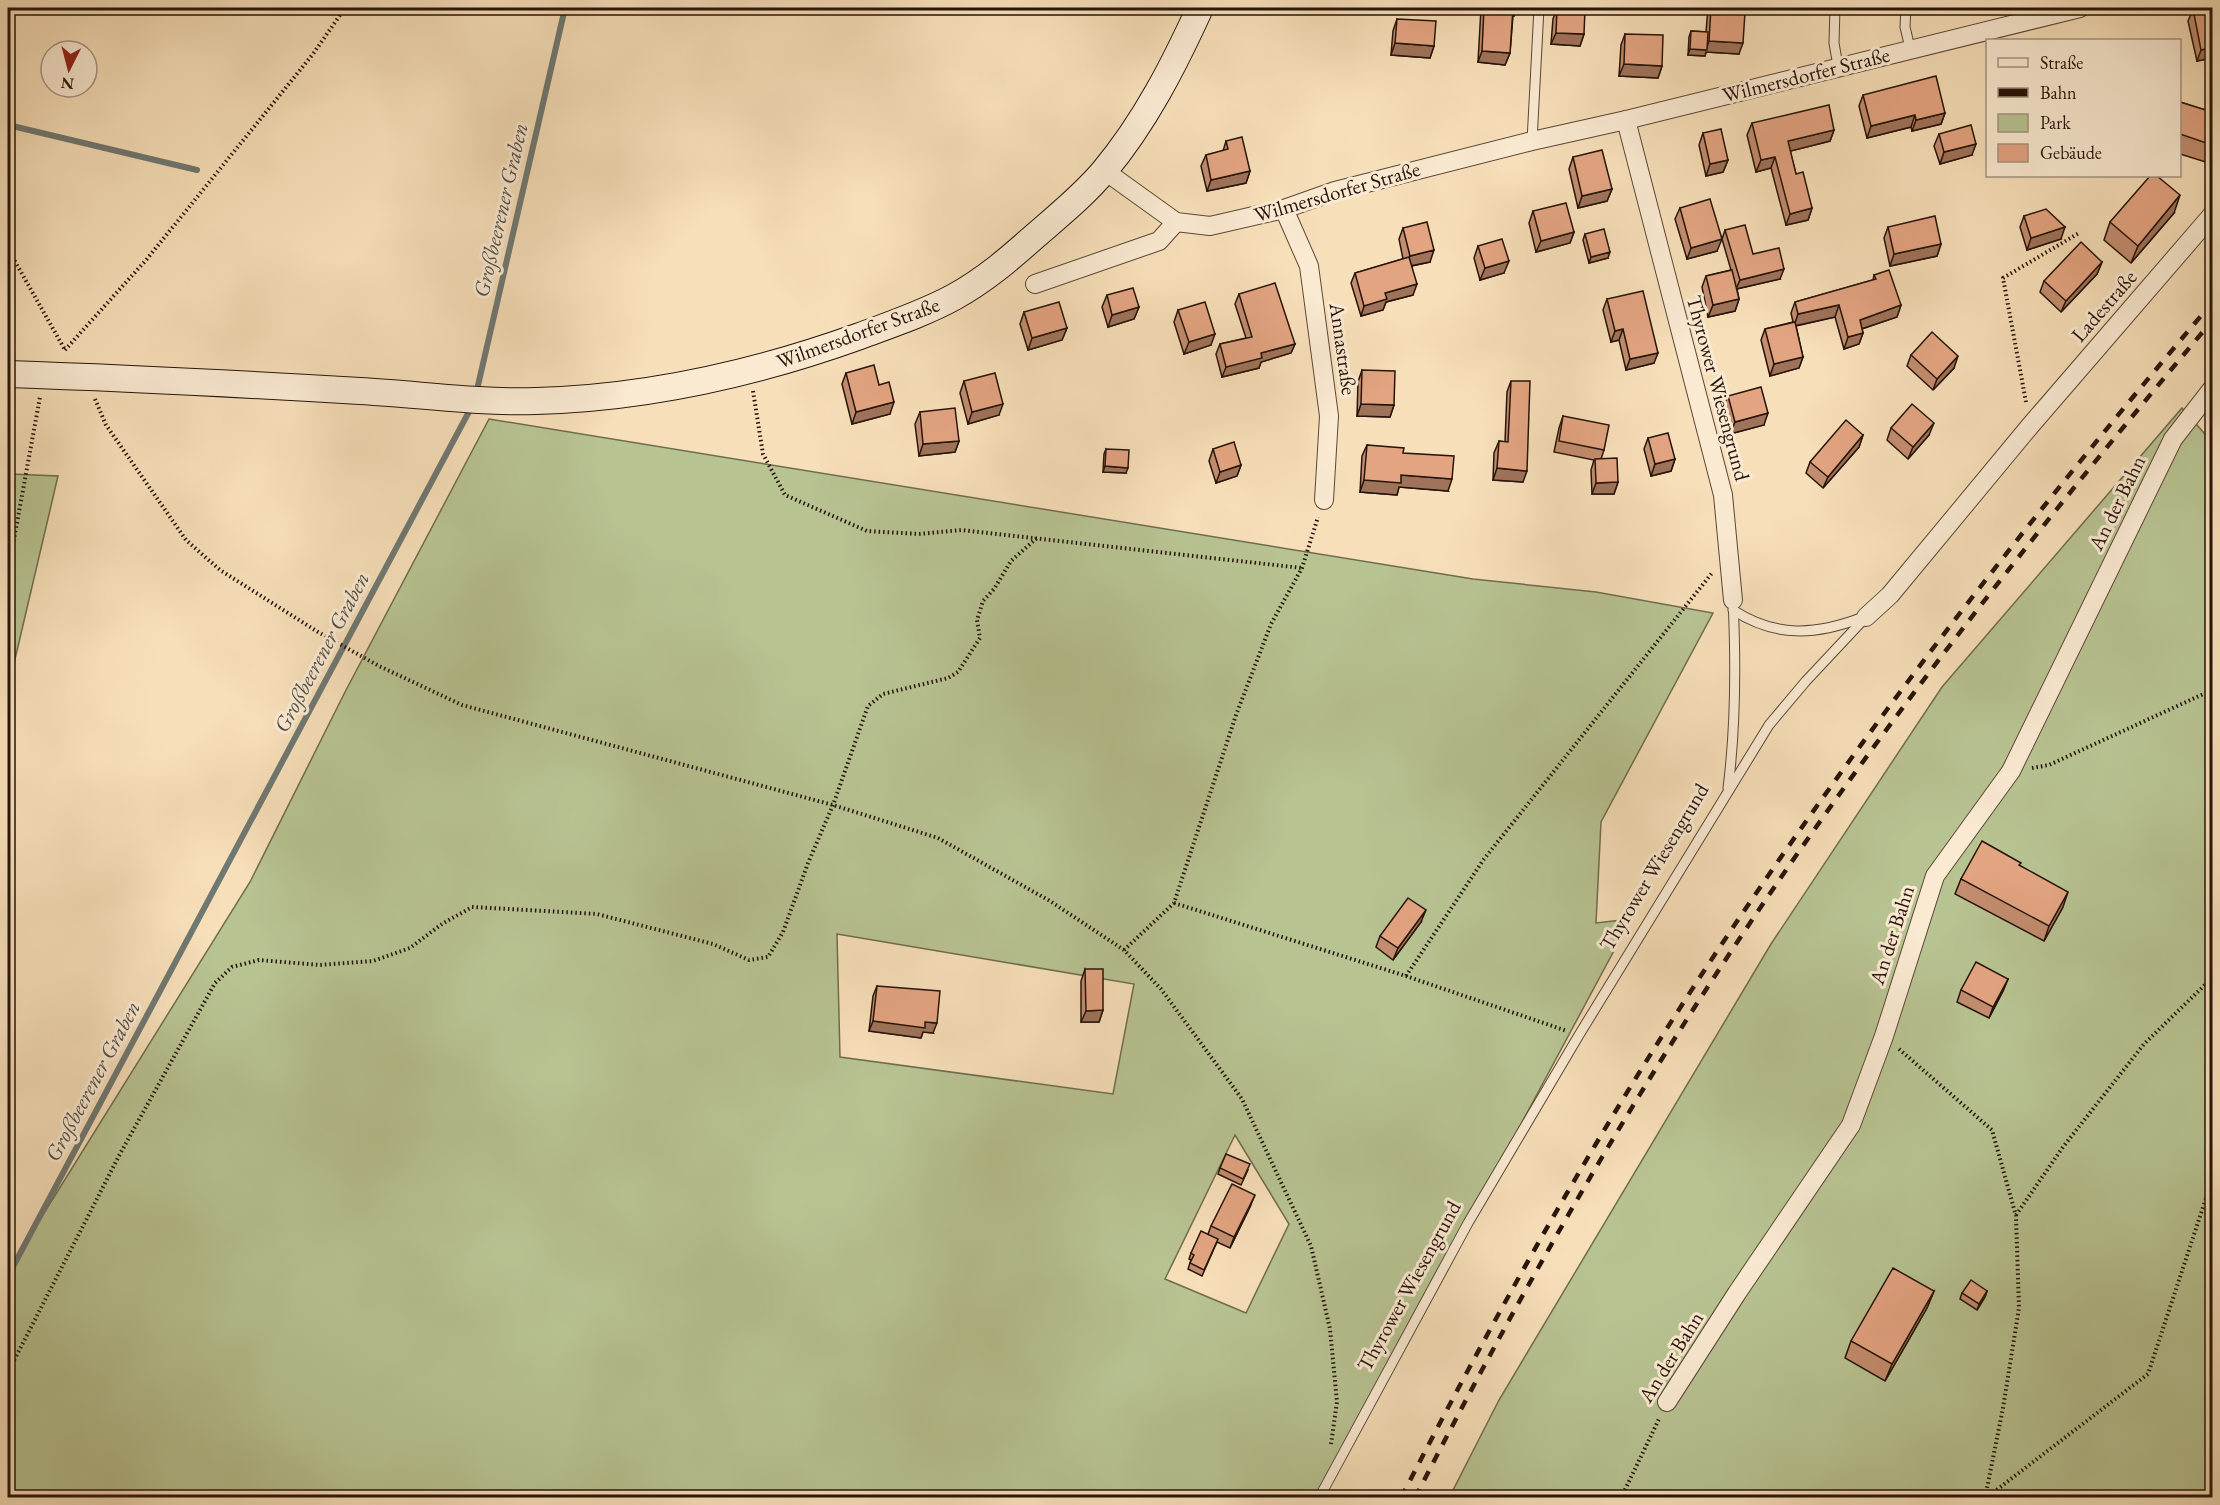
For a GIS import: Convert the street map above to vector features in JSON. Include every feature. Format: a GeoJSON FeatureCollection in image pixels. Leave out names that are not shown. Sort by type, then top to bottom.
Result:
{"type":"FeatureCollection","features":[{"type":"Feature","properties":{"kind":"main road"},"geometry":{"type":"LineString","coordinates":[[1105,171],[1152,104],[1200,8]]}},
{"type":"Feature","properties":{"kind":"main road","name":"Wilmersdorfer Straße"},"geometry":{"type":"LineString","coordinates":[[8,374],[515,401],[558,400],[658,389],[750,370],[837,344],[906,319],[953,297],[997,270],[1068,209],[1105,171]]}},
{"type":"Feature","properties":{"kind":"street","name":"Wilmersdorfer Straße"},"geometry":{"type":"LineString","coordinates":[[1105,171],[1176,222],[1210,226],[1284,209],[1335,191],[1532,141],[2080,8]]}},
{"type":"Feature","properties":{"kind":"street","name":"Thyrower Wiesengrund"},"geometry":{"type":"LineString","coordinates":[[1626,120],[1722,495],[1733,605]]}},
{"type":"Feature","properties":{"kind":"street","name":"Annastraße"},"geometry":{"type":"LineString","coordinates":[[1284,209],[1309,266],[1329,416],[1324,500]]}},
{"type":"Feature","properties":{"kind":"street","name":"Ladestraße"},"geometry":{"type":"LineString","coordinates":[[1866,616],[1890,595],[2030,426],[2212,215]]}},
{"type":"Feature","properties":{"kind":"street"},"geometry":{"type":"LineString","coordinates":[[1035,284],[1159,241],[1176,222]]}},
{"type":"Feature","properties":{"kind":"street","name":"An der Bahn"},"geometry":{"type":"LineString","coordinates":[[1667,1402],[1737,1293],[1851,1125],[1884,1036],[1935,876],[2011,771],[2173,439],[2212,389]]}},
{"type":"Feature","properties":{"kind":"lane"},"geometry":{"type":"LineString","coordinates":[[1532,141],[1539,8]]}},
{"type":"Feature","properties":{"kind":"lane"},"geometry":{"type":"LineString","coordinates":[[1835,8],[1834,43],[1838,66]]}},
{"type":"Feature","properties":{"kind":"lane"},"geometry":{"type":"LineString","coordinates":[[1906,8],[1905,27],[1910,48]]}},
{"type":"Feature","properties":{"kind":"lane"},"geometry":{"type":"LineString","coordinates":[[1733,605],[1775,630],[1810,632],[1836,628],[1866,616]]}},
{"type":"Feature","properties":{"kind":"lane","name":"Thyrower Wiesengrund"},"geometry":{"type":"LineString","coordinates":[[1319,1497],[1468,1223],[1727,793],[1732,752],[1736,666],[1733,605]]}},
{"type":"Feature","properties":{"kind":"lane"},"geometry":{"type":"LineString","coordinates":[[1727,793],[1769,725],[1866,616]]}},
{"type":"Feature","properties":{"kind":"path"},"geometry":{"type":"LineString","coordinates":[[8,249],[65,350],[147,259],[313,54],[345,8]]}},
{"type":"Feature","properties":{"kind":"path"},"geometry":{"type":"LineString","coordinates":[[2030,426],[2003,278],[2079,233]]}},
{"type":"Feature","properties":{"kind":"path"},"geometry":{"type":"LineString","coordinates":[[750,370],[763,454],[785,495],[867,531],[920,534],[961,530],[1302,567]]}},
{"type":"Feature","properties":{"kind":"path"},"geometry":{"type":"LineString","coordinates":[[8,572],[44,375]]}},
{"type":"Feature","properties":{"kind":"path"},"geometry":{"type":"LineString","coordinates":[[85,377],[106,425],[186,540],[220,570],[318,632],[379,666],[462,705],[833,805],[938,838],[1050,902],[1124,950],[1161,989],[1242,1099],[1311,1246],[1330,1329],[1337,1402],[1330,1449]]}},
{"type":"Feature","properties":{"kind":"path"},"geometry":{"type":"LineString","coordinates":[[1124,950],[1174,903],[1236,715],[1271,624],[1302,567],[1324,500]]}},
{"type":"Feature","properties":{"kind":"path"},"geometry":{"type":"LineString","coordinates":[[8,1372],[121,1152],[215,983],[232,967],[259,960],[320,965],[373,962],[410,948],[442,924],[472,907],[597,914],[713,944],[749,960],[768,957],[783,932],[833,805],[868,706],[882,694],[948,678],[958,672],[980,638],[977,620],[983,601],[994,590],[1011,561],[1037,538]]}},
{"type":"Feature","properties":{"kind":"path"},"geometry":{"type":"LineString","coordinates":[[1406,976],[1484,859],[1728,553]]}},
{"type":"Feature","properties":{"kind":"path"},"geometry":{"type":"LineString","coordinates":[[2011,771],[2049,765],[2212,690]]}},
{"type":"Feature","properties":{"kind":"path"},"geometry":{"type":"LineString","coordinates":[[1174,903],[1406,976],[1580,1035]]}},
{"type":"Feature","properties":{"kind":"path"},"geometry":{"type":"LineString","coordinates":[[2016,1216],[2063,1147],[2144,1044],[2212,978]]}},
{"type":"Feature","properties":{"kind":"path"},"geometry":{"type":"LineString","coordinates":[[1884,1036],[1992,1130],[2016,1216],[2019,1308],[1986,1497]]}},
{"type":"Feature","properties":{"kind":"path"},"geometry":{"type":"LineString","coordinates":[[1986,1497],[2148,1374],[2212,1180]]}},
{"type":"Feature","properties":{"kind":"path","name":"An der Bahn"},"geometry":{"type":"LineString","coordinates":[[1621,1497],[1667,1402]]}},
{"type":"Feature","properties":{"kind":"green space"},"geometry":{"type":"Polygon","coordinates":[[[2182,408],[2212,442],[2212,1497],[1449,1498],[1499,1400],[1771,944],[1942,687],[2182,408]]]}},
{"type":"Feature","properties":{"kind":"green space"},"geometry":{"type":"Polygon","coordinates":[[[489,419],[1473,579],[1596,592],[1713,613],[1601,822],[1596,923],[1631,919],[1321,1497],[8,1497],[8,1271],[250,882],[345,692],[489,419]],[[837,934],[840,1057],[1113,1094],[1134,984],[837,934]],[[1235,1135],[1165,1279],[1246,1313],[1289,1224],[1235,1135]]]}},
{"type":"Feature","properties":{"kind":"green space"},"geometry":{"type":"Polygon","coordinates":[[[10,474],[58,476],[8,689],[8,492],[10,474]]]}},
{"type":"Feature","properties":{"kind":"building"},"geometry":{"type":"Polygon","coordinates":[[[1484,8],[1513,8],[1510,53],[1482,51],[1484,8]]]}},
{"type":"Feature","properties":{"kind":"building"},"geometry":{"type":"Polygon","coordinates":[[[1557,8],[1585,9],[1584,34],[1556,33],[1557,8]]]}},
{"type":"Feature","properties":{"kind":"building"},"geometry":{"type":"Polygon","coordinates":[[[1711,8],[1729,8],[1728,10],[1745,12],[1743,43],[1709,41],[1711,8]]]}},
{"type":"Feature","properties":{"kind":"building"},"geometry":{"type":"Polygon","coordinates":[[[2212,8],[2212,47],[2201,50],[2193,9],[2212,8]]]}},
{"type":"Feature","properties":{"kind":"building"},"geometry":{"type":"Polygon","coordinates":[[[1397,19],[1436,21],[1434,46],[1395,43],[1397,19]]]}},
{"type":"Feature","properties":{"kind":"building"},"geometry":{"type":"Polygon","coordinates":[[[1691,31],[1708,32],[1707,50],[1690,49],[1691,31]]]}},
{"type":"Feature","properties":{"kind":"building"},"geometry":{"type":"Polygon","coordinates":[[[1625,34],[1663,35],[1662,66],[1624,64],[1625,34]]]}},
{"type":"Feature","properties":{"kind":"building"},"geometry":{"type":"Polygon","coordinates":[[[1936,76],[1945,113],[1916,120],[1915,115],[1871,126],[1863,95],[1936,76]]]}},
{"type":"Feature","properties":{"kind":"building"},"geometry":{"type":"Polygon","coordinates":[[[2181,102],[2212,112],[2212,145],[2181,134],[2181,102]]]}},
{"type":"Feature","properties":{"kind":"building"},"geometry":{"type":"Polygon","coordinates":[[[1829,105],[1834,130],[1788,141],[1796,174],[1803,172],[1812,208],[1790,214],[1775,157],[1761,160],[1752,123],[1829,105]]]}},
{"type":"Feature","properties":{"kind":"building"},"geometry":{"type":"Polygon","coordinates":[[[1971,125],[1976,144],[1944,152],[1939,134],[1971,125]]]}},
{"type":"Feature","properties":{"kind":"building"},"geometry":{"type":"Polygon","coordinates":[[[1721,129],[1728,160],[1710,164],[1703,133],[1721,129]]]}},
{"type":"Feature","properties":{"kind":"building"},"geometry":{"type":"Polygon","coordinates":[[[1242,137],[1250,171],[1211,180],[1206,155],[1228,149],[1226,141],[1242,137]]]}},
{"type":"Feature","properties":{"kind":"building"},"geometry":{"type":"Polygon","coordinates":[[[1602,150],[1612,189],[1582,196],[1573,157],[1602,150]]]}},
{"type":"Feature","properties":{"kind":"building"},"geometry":{"type":"Polygon","coordinates":[[[2149,177],[2158,177],[2180,195],[2138,246],[2110,222],[2149,177]]]}},
{"type":"Feature","properties":{"kind":"building"},"geometry":{"type":"Polygon","coordinates":[[[1710,199],[1722,239],[1691,248],[1680,208],[1710,199]]]}},
{"type":"Feature","properties":{"kind":"building"},"geometry":{"type":"Polygon","coordinates":[[[1566,203],[1574,232],[1541,241],[1533,211],[1566,203]]]}},
{"type":"Feature","properties":{"kind":"building"},"geometry":{"type":"Polygon","coordinates":[[[2046,209],[2065,227],[2031,238],[2024,216],[2046,209]]]}},
{"type":"Feature","properties":{"kind":"building"},"geometry":{"type":"Polygon","coordinates":[[[1935,216],[1941,244],[1894,254],[1888,227],[1935,216]]]}},
{"type":"Feature","properties":{"kind":"building"},"geometry":{"type":"Polygon","coordinates":[[[1427,222],[1434,250],[1410,256],[1403,228],[1427,222]]]}},
{"type":"Feature","properties":{"kind":"building"},"geometry":{"type":"Polygon","coordinates":[[[1745,225],[1753,254],[1779,248],[1784,269],[1740,280],[1725,230],[1745,225]]]}},
{"type":"Feature","properties":{"kind":"building"},"geometry":{"type":"Polygon","coordinates":[[[1604,229],[1610,252],[1591,257],[1585,234],[1604,229]]]}},
{"type":"Feature","properties":{"kind":"building"},"geometry":{"type":"Polygon","coordinates":[[[1502,239],[1509,261],[1485,268],[1478,246],[1502,239]]]}},
{"type":"Feature","properties":{"kind":"building"},"geometry":{"type":"Polygon","coordinates":[[[2081,242],[2102,262],[2066,301],[2044,281],[2081,242]]]}},
{"type":"Feature","properties":{"kind":"building"},"geometry":{"type":"Polygon","coordinates":[[[1409,257],[1417,284],[1385,293],[1387,299],[1364,306],[1355,273],[1409,257]]]}},
{"type":"Feature","properties":{"kind":"building"},"geometry":{"type":"Polygon","coordinates":[[[1732,270],[1739,299],[1713,305],[1706,276],[1732,270]]]}},
{"type":"Feature","properties":{"kind":"building"},"geometry":{"type":"Polygon","coordinates":[[[1889,270],[1901,305],[1860,320],[1863,333],[1848,337],[1839,305],[1798,314],[1795,302],[1876,279],[1874,275],[1889,270]]]}},
{"type":"Feature","properties":{"kind":"building"},"geometry":{"type":"Polygon","coordinates":[[[1275,283],[1295,344],[1261,353],[1262,358],[1226,367],[1220,344],[1252,337],[1239,294],[1275,283]]]}},
{"type":"Feature","properties":{"kind":"building"},"geometry":{"type":"Polygon","coordinates":[[[1133,288],[1139,307],[1112,315],[1107,295],[1133,288]]]}},
{"type":"Feature","properties":{"kind":"building"},"geometry":{"type":"Polygon","coordinates":[[[1643,291],[1658,353],[1630,359],[1623,329],[1615,331],[1607,299],[1643,291]]]}},
{"type":"Feature","properties":{"kind":"building"},"geometry":{"type":"Polygon","coordinates":[[[1059,302],[1067,328],[1032,338],[1024,312],[1059,302]]]}},
{"type":"Feature","properties":{"kind":"building"},"geometry":{"type":"Polygon","coordinates":[[[1205,302],[1215,334],[1189,342],[1178,310],[1205,302]]]}},
{"type":"Feature","properties":{"kind":"building"},"geometry":{"type":"Polygon","coordinates":[[[1795,322],[1803,357],[1774,364],[1765,329],[1795,322]]]}},
{"type":"Feature","properties":{"kind":"building"},"geometry":{"type":"Polygon","coordinates":[[[1932,332],[1958,356],[1937,379],[1911,355],[1932,332]]]}},
{"type":"Feature","properties":{"kind":"building"},"geometry":{"type":"Polygon","coordinates":[[[874,365],[879,385],[889,382],[894,402],[856,412],[846,373],[874,365]]]}},
{"type":"Feature","properties":{"kind":"building"},"geometry":{"type":"Polygon","coordinates":[[[1362,370],[1395,371],[1394,405],[1361,404],[1362,370]]]}},
{"type":"Feature","properties":{"kind":"building"},"geometry":{"type":"Polygon","coordinates":[[[995,373],[1003,404],[972,412],[964,381],[995,373]]]}},
{"type":"Feature","properties":{"kind":"building"},"geometry":{"type":"Polygon","coordinates":[[[1511,381],[1530,381],[1527,471],[1497,468],[1499,441],[1508,442],[1511,381]]]}},
{"type":"Feature","properties":{"kind":"building"},"geometry":{"type":"Polygon","coordinates":[[[1761,387],[1768,413],[1735,422],[1728,396],[1761,387]]]}},
{"type":"Feature","properties":{"kind":"building"},"geometry":{"type":"Polygon","coordinates":[[[1912,404],[1934,423],[1913,447],[1891,428],[1912,404]]]}},
{"type":"Feature","properties":{"kind":"building"},"geometry":{"type":"Polygon","coordinates":[[[955,408],[959,441],[923,444],[920,412],[955,408]]]}},
{"type":"Feature","properties":{"kind":"building"},"geometry":{"type":"Polygon","coordinates":[[[1563,416],[1609,425],[1604,450],[1559,441],[1563,416]]]}},
{"type":"Feature","properties":{"kind":"building"},"geometry":{"type":"Polygon","coordinates":[[[1846,420],[1863,435],[1828,477],[1810,462],[1846,420]]]}},
{"type":"Feature","properties":{"kind":"building"},"geometry":{"type":"Polygon","coordinates":[[[1668,433],[1675,459],[1655,464],[1648,438],[1668,433]]]}},
{"type":"Feature","properties":{"kind":"building"},"geometry":{"type":"Polygon","coordinates":[[[1234,442],[1241,465],[1220,472],[1213,449],[1234,442]]]}},
{"type":"Feature","properties":{"kind":"building"},"geometry":{"type":"Polygon","coordinates":[[[1367,445],[1404,448],[1403,453],[1454,456],[1452,479],[1401,475],[1401,483],[1364,480],[1367,445]]]}},
{"type":"Feature","properties":{"kind":"building"},"geometry":{"type":"Polygon","coordinates":[[[1106,449],[1129,450],[1128,468],[1105,466],[1106,449]]]}},
{"type":"Feature","properties":{"kind":"building"},"geometry":{"type":"Polygon","coordinates":[[[1617,458],[1618,482],[1596,483],[1595,459],[1617,458]]]}},
{"type":"Feature","properties":{"kind":"building"},"geometry":{"type":"Polygon","coordinates":[[[1982,841],[2068,892],[2049,926],[1961,879],[1982,841]]]}},
{"type":"Feature","properties":{"kind":"building"},"geometry":{"type":"Polygon","coordinates":[[[1408,898],[1426,910],[1398,948],[1380,936],[1408,898]]]}},
{"type":"Feature","properties":{"kind":"building"},"geometry":{"type":"Polygon","coordinates":[[[1976,962],[2008,979],[1993,1007],[1961,990],[1976,962]]]}},
{"type":"Feature","properties":{"kind":"building"},"geometry":{"type":"Polygon","coordinates":[[[1085,969],[1103,969],[1103,1010],[1086,1011],[1085,969]]]}},
{"type":"Feature","properties":{"kind":"building"},"geometry":{"type":"Polygon","coordinates":[[[877,986],[940,991],[937,1023],[925,1022],[925,1028],[873,1021],[877,986]]]}},
{"type":"Feature","properties":{"kind":"building"},"geometry":{"type":"Polygon","coordinates":[[[1226,1154],[1250,1164],[1243,1179],[1220,1168],[1226,1154]]]}},
{"type":"Feature","properties":{"kind":"building"},"geometry":{"type":"Polygon","coordinates":[[[1232,1184],[1255,1195],[1234,1237],[1211,1226],[1232,1184]]]}},
{"type":"Feature","properties":{"kind":"building"},"geometry":{"type":"Polygon","coordinates":[[[1201,1231],[1218,1239],[1204,1270],[1190,1263],[1194,1255],[1191,1253],[1201,1231]]]}},
{"type":"Feature","properties":{"kind":"building"},"geometry":{"type":"Polygon","coordinates":[[[1893,1268],[1934,1291],[1892,1364],[1851,1341],[1893,1268]]]}},
{"type":"Feature","properties":{"kind":"building"},"geometry":{"type":"Polygon","coordinates":[[[1971,1280],[1987,1291],[1979,1304],[1962,1293],[1971,1280]]]}},
{"type":"Feature","properties":{"kind":"waterway","name":"Großbeerener Graben"},"geometry":{"type":"LineString","coordinates":[[476,394],[565,8]]}},
{"type":"Feature","properties":{"kind":"waterway"},"geometry":{"type":"LineString","coordinates":[[8,125],[197,170]]}},
{"type":"Feature","properties":{"kind":"waterway","name":"Großbeerener Graben"},"geometry":{"type":"LineString","coordinates":[[8,1276],[472,406]]}},
{"type":"Feature","properties":{"kind":"railway"},"geometry":{"type":"LineString","coordinates":[[1401,1498],[1480,1348],[1562,1201],[1650,1056],[1742,914],[1910,678],[2028,526],[2212,303]]}},
{"type":"Feature","properties":{"kind":"railway"},"geometry":{"type":"LineString","coordinates":[[1415,1498],[1493,1350],[1574,1205],[1704,992],[1750,923],[1915,691],[2031,541],[2212,321]]}}]}
